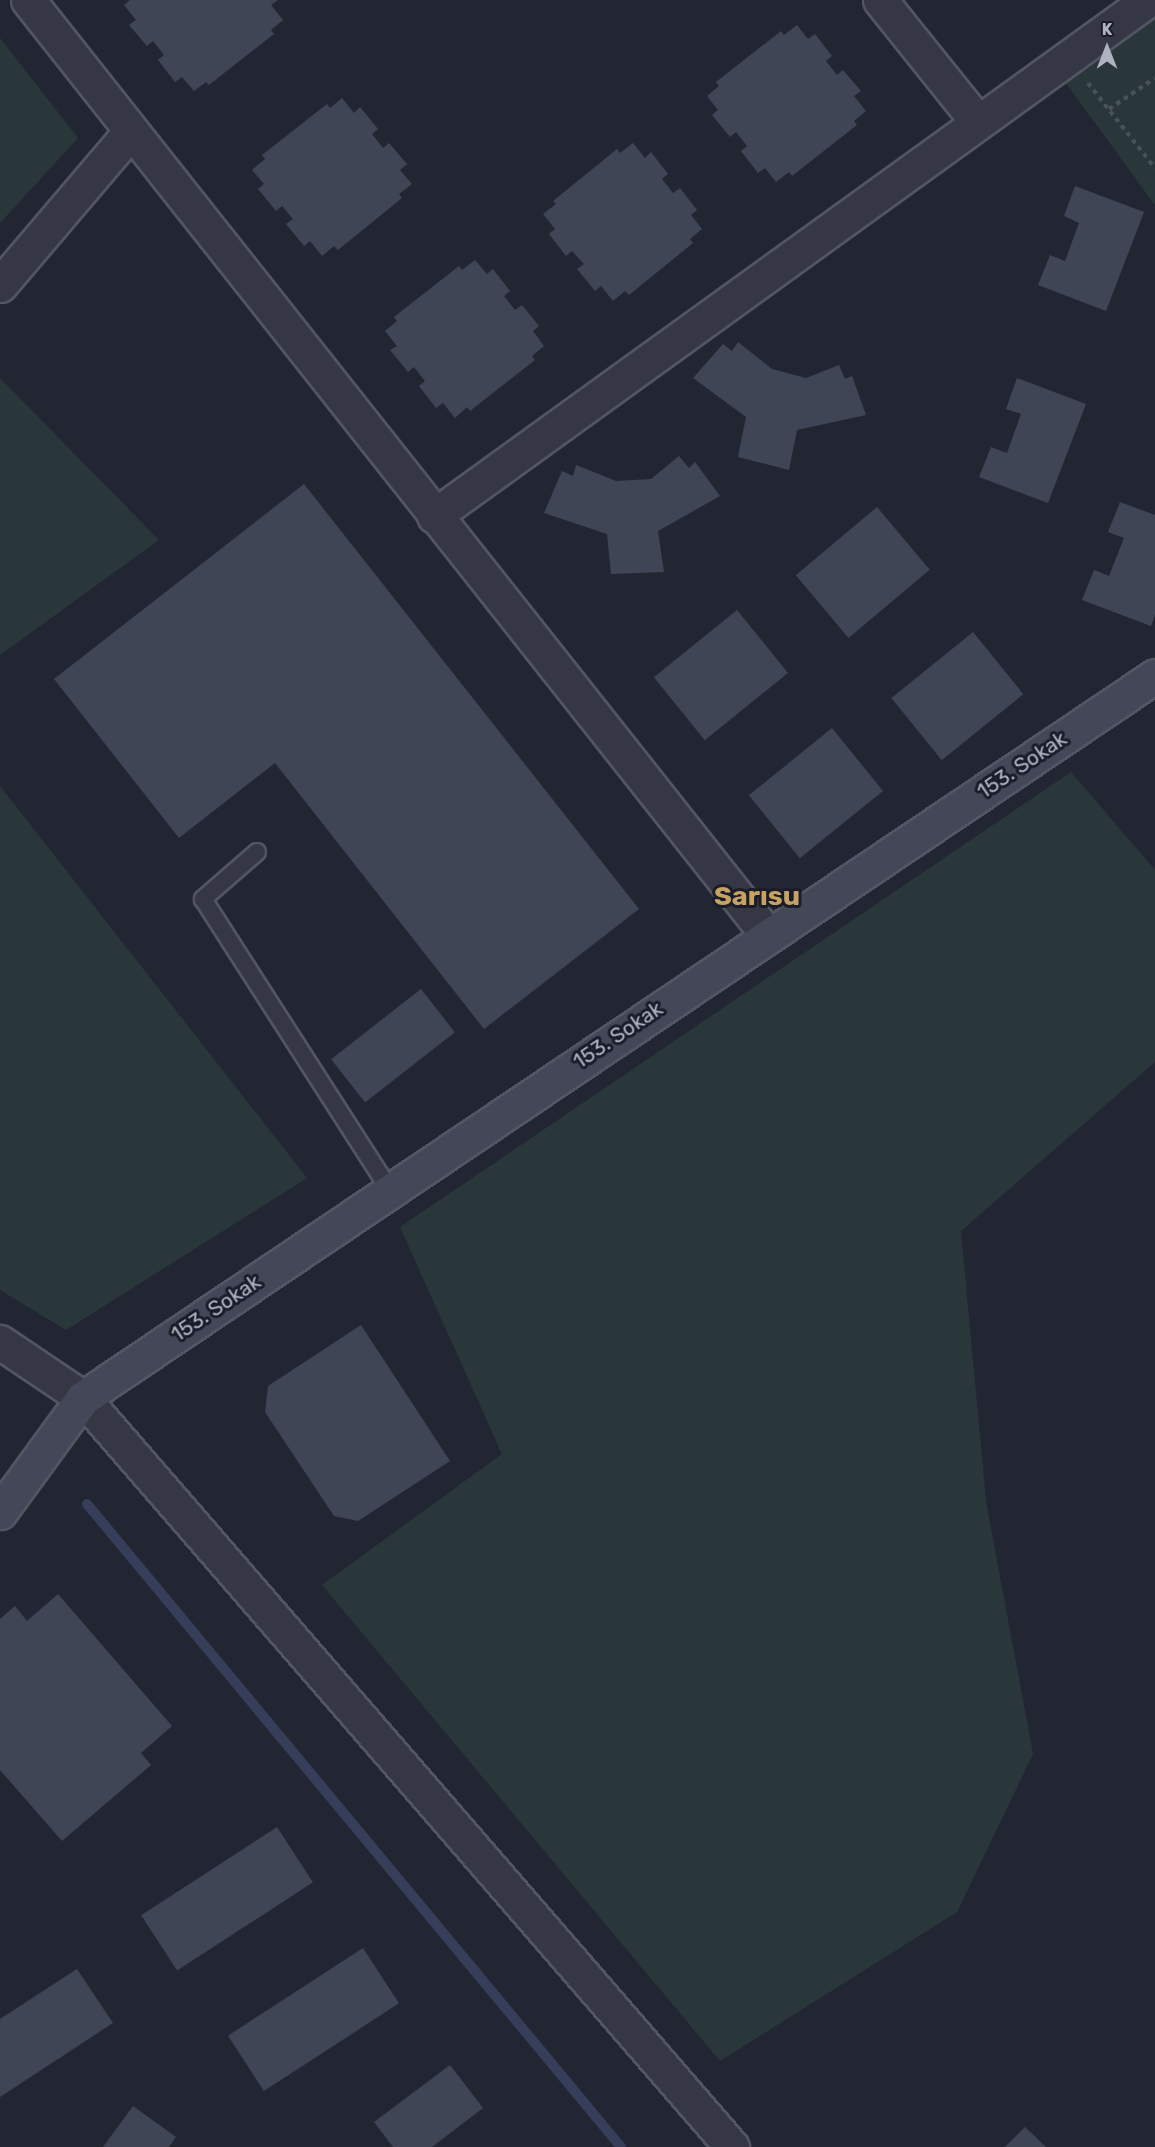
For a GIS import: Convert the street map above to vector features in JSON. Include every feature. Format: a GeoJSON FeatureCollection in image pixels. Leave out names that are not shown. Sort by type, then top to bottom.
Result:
{"type":"FeatureCollection","features":[{"type":"Feature","properties":{"kind":"street"},"geometry":{"type":"LineString","coordinates":[[28,0],[767,934]]}},
{"type":"Feature","properties":{"kind":"street"},"geometry":{"type":"LineString","coordinates":[[880,0],[976,120]]}},
{"type":"Feature","properties":{"kind":"street"},"geometry":{"type":"LineString","coordinates":[[434,516],[976,120],[1148,0]]}},
{"type":"Feature","properties":{"kind":"street"},"geometry":{"type":"LineString","coordinates":[[0,285],[131,131]]}},
{"type":"Feature","properties":{"kind":"street","name":"153. Sokak"},"geometry":{"type":"LineString","coordinates":[[0,1512],[83,1398],[767,934],[1155,676]]}},
{"type":"Feature","properties":{"kind":"street"},"geometry":{"type":"LineString","coordinates":[[0,1342],[83,1398],[732,2147]]}},
{"type":"Feature","properties":{"kind":"lane"},"geometry":{"type":"LineString","coordinates":[[257,852],[203,899],[390,1190]]}},
{"type":"Feature","properties":{"kind":"path"},"geometry":{"type":"LineString","coordinates":[[1067,56],[1155,168]]}},
{"type":"Feature","properties":{"kind":"path"},"geometry":{"type":"LineString","coordinates":[[1109,109],[1155,78]]}},
{"type":"Feature","properties":{"kind":"shaded area"},"geometry":{"type":"Polygon","coordinates":[[[1155,12],[1155,205],[1063,79],[1155,12]]]}},
{"type":"Feature","properties":{"kind":"shaded area"},"geometry":{"type":"Polygon","coordinates":[[[0,38],[78,138],[0,223],[0,38]]]}},
{"type":"Feature","properties":{"kind":"shaded area"},"geometry":{"type":"Polygon","coordinates":[[[0,378],[159,540],[0,655],[0,378]]]}},
{"type":"Feature","properties":{"kind":"shaded area"},"geometry":{"type":"Polygon","coordinates":[[[1071,772],[1155,870],[1155,1062],[961,1231],[986,1501],[1033,1754],[957,1912],[720,2061],[322,1585],[502,1454],[400,1227],[1071,772]]]}},
{"type":"Feature","properties":{"kind":"shaded area"},"geometry":{"type":"Polygon","coordinates":[[[0,786],[307,1178],[66,1330],[0,1290],[0,786]]]}},
{"type":"Feature","properties":{"kind":"building"},"geometry":{"type":"Polygon","coordinates":[[[130,0],[278,0],[271,5],[283,20],[271,30],[274,34],[209,85],[206,82],[194,91],[182,77],[175,82],[158,60],[164,55],[153,41],[147,46],[129,25],[136,20],[124,5],[130,0]]]}},
{"type":"Feature","properties":{"kind":"building"},"geometry":{"type":"Polygon","coordinates":[[[797,25],[808,39],[815,34],[832,56],[826,61],[837,75],[843,70],[861,91],[854,96],[866,111],[854,121],[857,125],[792,176],[789,172],[776,182],[765,168],[758,173],[741,151],[747,146],[736,132],[730,137],[712,115],[718,110],[707,96],[719,86],[716,82],[781,31],[784,35],[797,25]]]}},
{"type":"Feature","properties":{"kind":"building"},"geometry":{"type":"Polygon","coordinates":[[[342,98],[354,113],[360,107],[378,129],[372,134],[383,148],[389,143],[407,164],[400,170],[412,184],[399,194],[402,198],[338,250],[334,246],[322,256],[310,241],[304,246],[286,224],[293,219],[282,206],[276,211],[258,189],[264,184],[252,170],[265,159],[262,155],[327,104],[330,108],[342,98]]]}},
{"type":"Feature","properties":{"kind":"building"},"geometry":{"type":"Polygon","coordinates":[[[633,143],[645,158],[651,152],[668,174],[662,179],[673,193],[680,188],[697,210],[691,215],[702,229],[690,239],[693,243],[629,295],[625,291],[613,301],[601,286],[595,291],[577,269],[584,264],[572,251],[566,256],[549,234],[555,229],[543,214],[556,204],[553,201],[617,149],[620,153],[633,143]]]}},
{"type":"Feature","properties":{"kind":"building"},"geometry":{"type":"Polygon","coordinates":[[[1075,186],[1144,212],[1106,311],[1038,285],[1050,255],[1065,261],[1079,223],[1064,216],[1075,186]]]}},
{"type":"Feature","properties":{"kind":"building"},"geometry":{"type":"Polygon","coordinates":[[[475,260],[487,274],[493,269],[510,291],[504,296],[515,310],[522,305],[539,326],[533,331],[544,346],[532,356],[535,360],[470,411],[467,407],[455,418],[443,403],[436,408],[419,386],[425,381],[414,367],[408,372],[390,350],[397,346],[385,331],[397,321],[394,317],[459,266],[462,270],[475,260]]]}},
{"type":"Feature","properties":{"kind":"building"},"geometry":{"type":"Polygon","coordinates":[[[738,342],[772,369],[806,378],[839,365],[845,379],[852,376],[866,415],[797,430],[789,470],[738,457],[746,417],[693,378],[723,344],[732,351],[738,342]]]}},
{"type":"Feature","properties":{"kind":"building"},"geometry":{"type":"Polygon","coordinates":[[[1017,378],[1086,404],[1048,503],[979,477],[991,447],[1007,453],[1021,414],[1006,409],[1017,378]]]}},
{"type":"Feature","properties":{"kind":"building"},"geometry":{"type":"Polygon","coordinates":[[[679,456],[689,468],[695,462],[720,496],[658,531],[664,572],[611,574],[607,534],[544,513],[562,471],[573,476],[576,465],[616,481],[651,479],[679,456]]]}},
{"type":"Feature","properties":{"kind":"building"},"geometry":{"type":"Polygon","coordinates":[[[304,484],[639,909],[484,1029],[275,763],[179,838],[54,679],[304,484]]]}},
{"type":"Feature","properties":{"kind":"building"},"geometry":{"type":"Polygon","coordinates":[[[1120,502],[1155,515],[1155,615],[1151,626],[1082,600],[1094,570],[1109,576],[1124,538],[1108,532],[1120,502]]]}},
{"type":"Feature","properties":{"kind":"building"},"geometry":{"type":"Polygon","coordinates":[[[877,507],[930,570],[849,638],[796,575],[877,507]]]}},
{"type":"Feature","properties":{"kind":"building"},"geometry":{"type":"Polygon","coordinates":[[[737,610],[788,673],[705,740],[654,677],[737,610]]]}},
{"type":"Feature","properties":{"kind":"building"},"geometry":{"type":"Polygon","coordinates":[[[973,632],[1023,694],[942,760],[891,698],[973,632]]]}},
{"type":"Feature","properties":{"kind":"building"},"geometry":{"type":"Polygon","coordinates":[[[832,728],[883,791],[800,858],[749,795],[832,728]]]}},
{"type":"Feature","properties":{"kind":"building"},"geometry":{"type":"Polygon","coordinates":[[[421,989],[455,1032],[365,1103],[331,1059],[421,989]]]}},
{"type":"Feature","properties":{"kind":"building"},"geometry":{"type":"Polygon","coordinates":[[[361,1325],[450,1461],[358,1521],[334,1516],[265,1412],[268,1386],[361,1325]]]}},
{"type":"Feature","properties":{"kind":"building"},"geometry":{"type":"Polygon","coordinates":[[[58,1594],[172,1726],[141,1753],[151,1765],[62,1841],[0,1770],[0,1619],[15,1606],[27,1621],[58,1594]]]}},
{"type":"Feature","properties":{"kind":"building"},"geometry":{"type":"Polygon","coordinates":[[[277,1827],[313,1882],[177,1971],[141,1915],[277,1827]]]}},
{"type":"Feature","properties":{"kind":"building"},"geometry":{"type":"Polygon","coordinates":[[[363,1948],[399,2003],[264,2091],[228,2036],[363,1948]]]}},
{"type":"Feature","properties":{"kind":"building"},"geometry":{"type":"Polygon","coordinates":[[[77,1969],[113,2023],[0,2097],[0,2019],[77,1969]]]}},
{"type":"Feature","properties":{"kind":"building"},"geometry":{"type":"Polygon","coordinates":[[[450,2065],[483,2108],[432,2147],[393,2147],[374,2122],[450,2065]]]}},
{"type":"Feature","properties":{"kind":"building"},"geometry":{"type":"Polygon","coordinates":[[[133,2106],[176,2137],[169,2147],[103,2147],[133,2106]]]}},
{"type":"Feature","properties":{"kind":"building"},"geometry":{"type":"Polygon","coordinates":[[[1025,2127],[1046,2147],[1005,2147],[1025,2127]]]}},
{"type":"Feature","properties":{"kind":"waterway"},"geometry":{"type":"LineString","coordinates":[[87,1504],[621,2147]]}},
{"type":"Feature","properties":{"kind":"district","name":"Sarısu"},"geometry":{"type":"Point","coordinates":[757,897]}}]}
